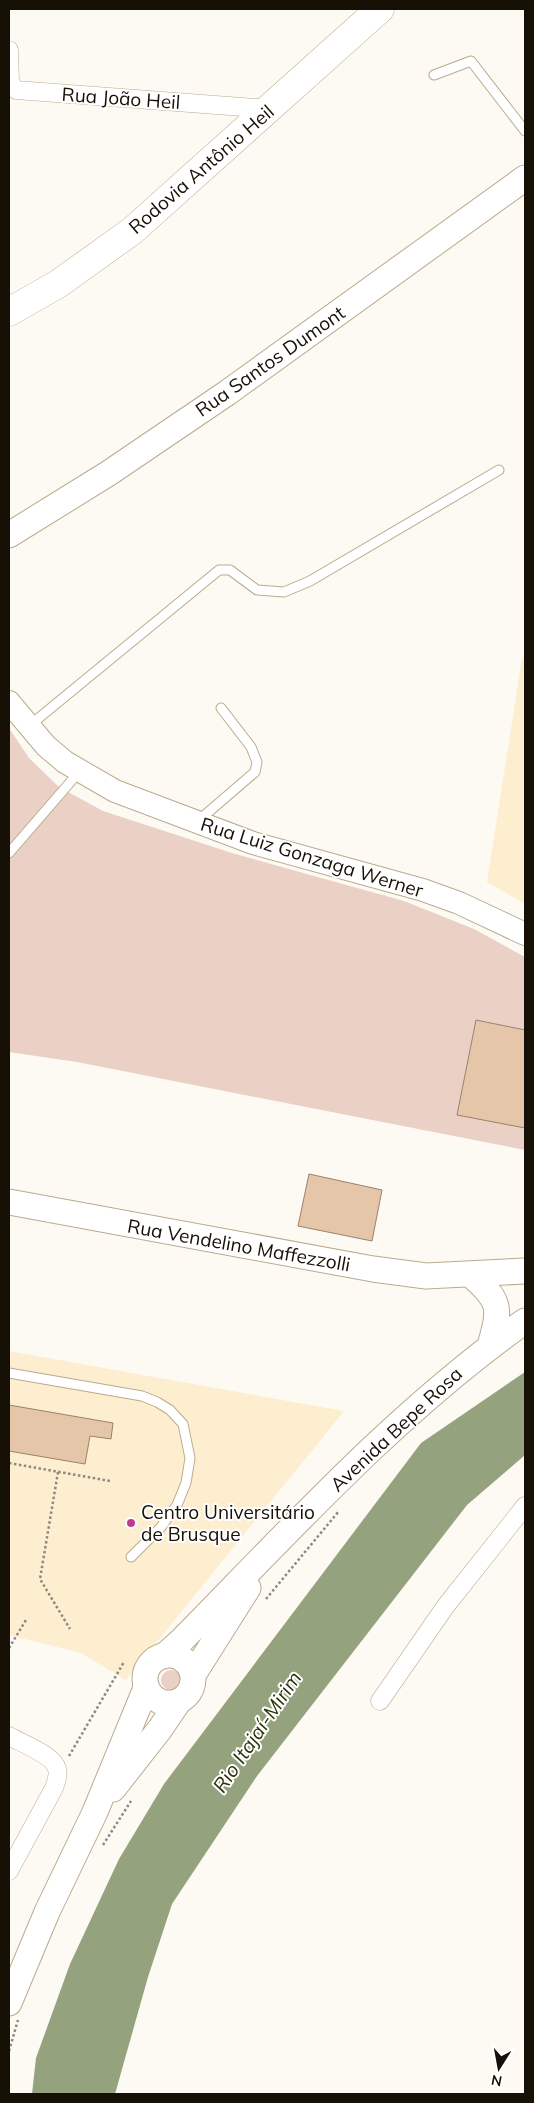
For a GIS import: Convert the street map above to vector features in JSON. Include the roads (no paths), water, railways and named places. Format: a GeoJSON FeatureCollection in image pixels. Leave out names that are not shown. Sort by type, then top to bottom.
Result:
{"type":"FeatureCollection","features":[{"type":"Feature","properties":{"kind":"main road","name":"Rodovia Antônio Heil"},"geometry":{"type":"LineString","coordinates":[[9,312],[58,284],[132,231],[380,9]]}},
{"type":"Feature","properties":{"kind":"main road","name":"Rua Santos Dumont"},"geometry":{"type":"LineString","coordinates":[[9,535],[117,468],[227,393],[525,178]]}},
{"type":"Feature","properties":{"kind":"main road","name":"Rua Vendelino Maffezzolli"},"geometry":{"type":"LineString","coordinates":[[9,1202],[374,1269],[426,1276],[525,1271]]}},
{"type":"Feature","properties":{"kind":"main road"},"geometry":{"type":"LineString","coordinates":[[470,1274],[488,1289],[495,1300],[497,1312],[490,1346]]}},
{"type":"Feature","properties":{"kind":"main road","name":"Avenida Bepe Rosa"},"geometry":{"type":"LineString","coordinates":[[164,1656],[381,1438],[427,1397],[525,1320]]}},
{"type":"Feature","properties":{"kind":"main road","name":"Avenida Bepe Rosa"},"geometry":{"type":"LineString","coordinates":[[193,1675],[275,1546]]}},
{"type":"Feature","properties":{"kind":"main road"},"geometry":{"type":"LineString","coordinates":[[14,2011],[40,1928],[95,1812],[146,1688],[145,1676],[148,1666],[155,1659],[164,1656],[176,1656],[182,1659],[187,1663],[193,1675],[190,1690],[179,1701],[160,1729],[95,1812]]}},
{"type":"Feature","properties":{"kind":"main road"},"geometry":{"type":"LineString","coordinates":[[146,1688],[160,1702],[179,1701]]}},
{"type":"Feature","properties":{"kind":"street","name":"Rua João Heil"},"geometry":{"type":"LineString","coordinates":[[9,50],[10,84],[16,90],[269,109]]}},
{"type":"Feature","properties":{"kind":"street","name":"Rua Luiz Gonzaga Werner"},"geometry":{"type":"LineString","coordinates":[[9,702],[28,726],[52,751],[79,772],[115,791],[196,822],[290,854],[423,890],[459,903],[525,934]]}},
{"type":"Feature","properties":{"kind":"street"},"geometry":{"type":"LineString","coordinates":[[380,1701],[445,1606],[525,1506]]}},
{"type":"Feature","properties":{"kind":"street"},"geometry":{"type":"LineString","coordinates":[[9,1736],[47,1756],[57,1773],[54,1788],[9,1871]]}},
{"type":"Feature","properties":{"kind":"lane"},"geometry":{"type":"LineString","coordinates":[[434,75],[471,61],[525,131]]}},
{"type":"Feature","properties":{"kind":"lane"},"geometry":{"type":"LineString","coordinates":[[28,726],[219,570],[230,570],[257,590],[284,592],[310,581],[499,470]]}},
{"type":"Feature","properties":{"kind":"lane"},"geometry":{"type":"LineString","coordinates":[[196,822],[255,772],[257,762],[251,747],[221,708]]}},
{"type":"Feature","properties":{"kind":"lane"},"geometry":{"type":"LineString","coordinates":[[9,853],[79,772]]}},
{"type":"Feature","properties":{"kind":"lane"},"geometry":{"type":"LineString","coordinates":[[9,1373],[142,1396],[170,1410],[183,1424],[190,1458],[186,1483],[177,1505],[161,1527],[131,1557]]}},
{"type":"Feature","properties":{"kind":"water","name":"Rio Itajaí-Mirim"},"geometry":{"type":"Polygon","coordinates":[[[525,1372],[525,1455],[467,1505],[257,1776],[172,1904],[148,1977],[115,2094],[32,2094],[36,2058],[70,1964],[119,1859],[164,1784],[421,1443],[525,1372]]]}},
{"type":"Feature","properties":{"kind":"place","name":"Centro Universitário de Brusque"},"geometry":{"type":"Point","coordinates":[131,1523]}}]}
